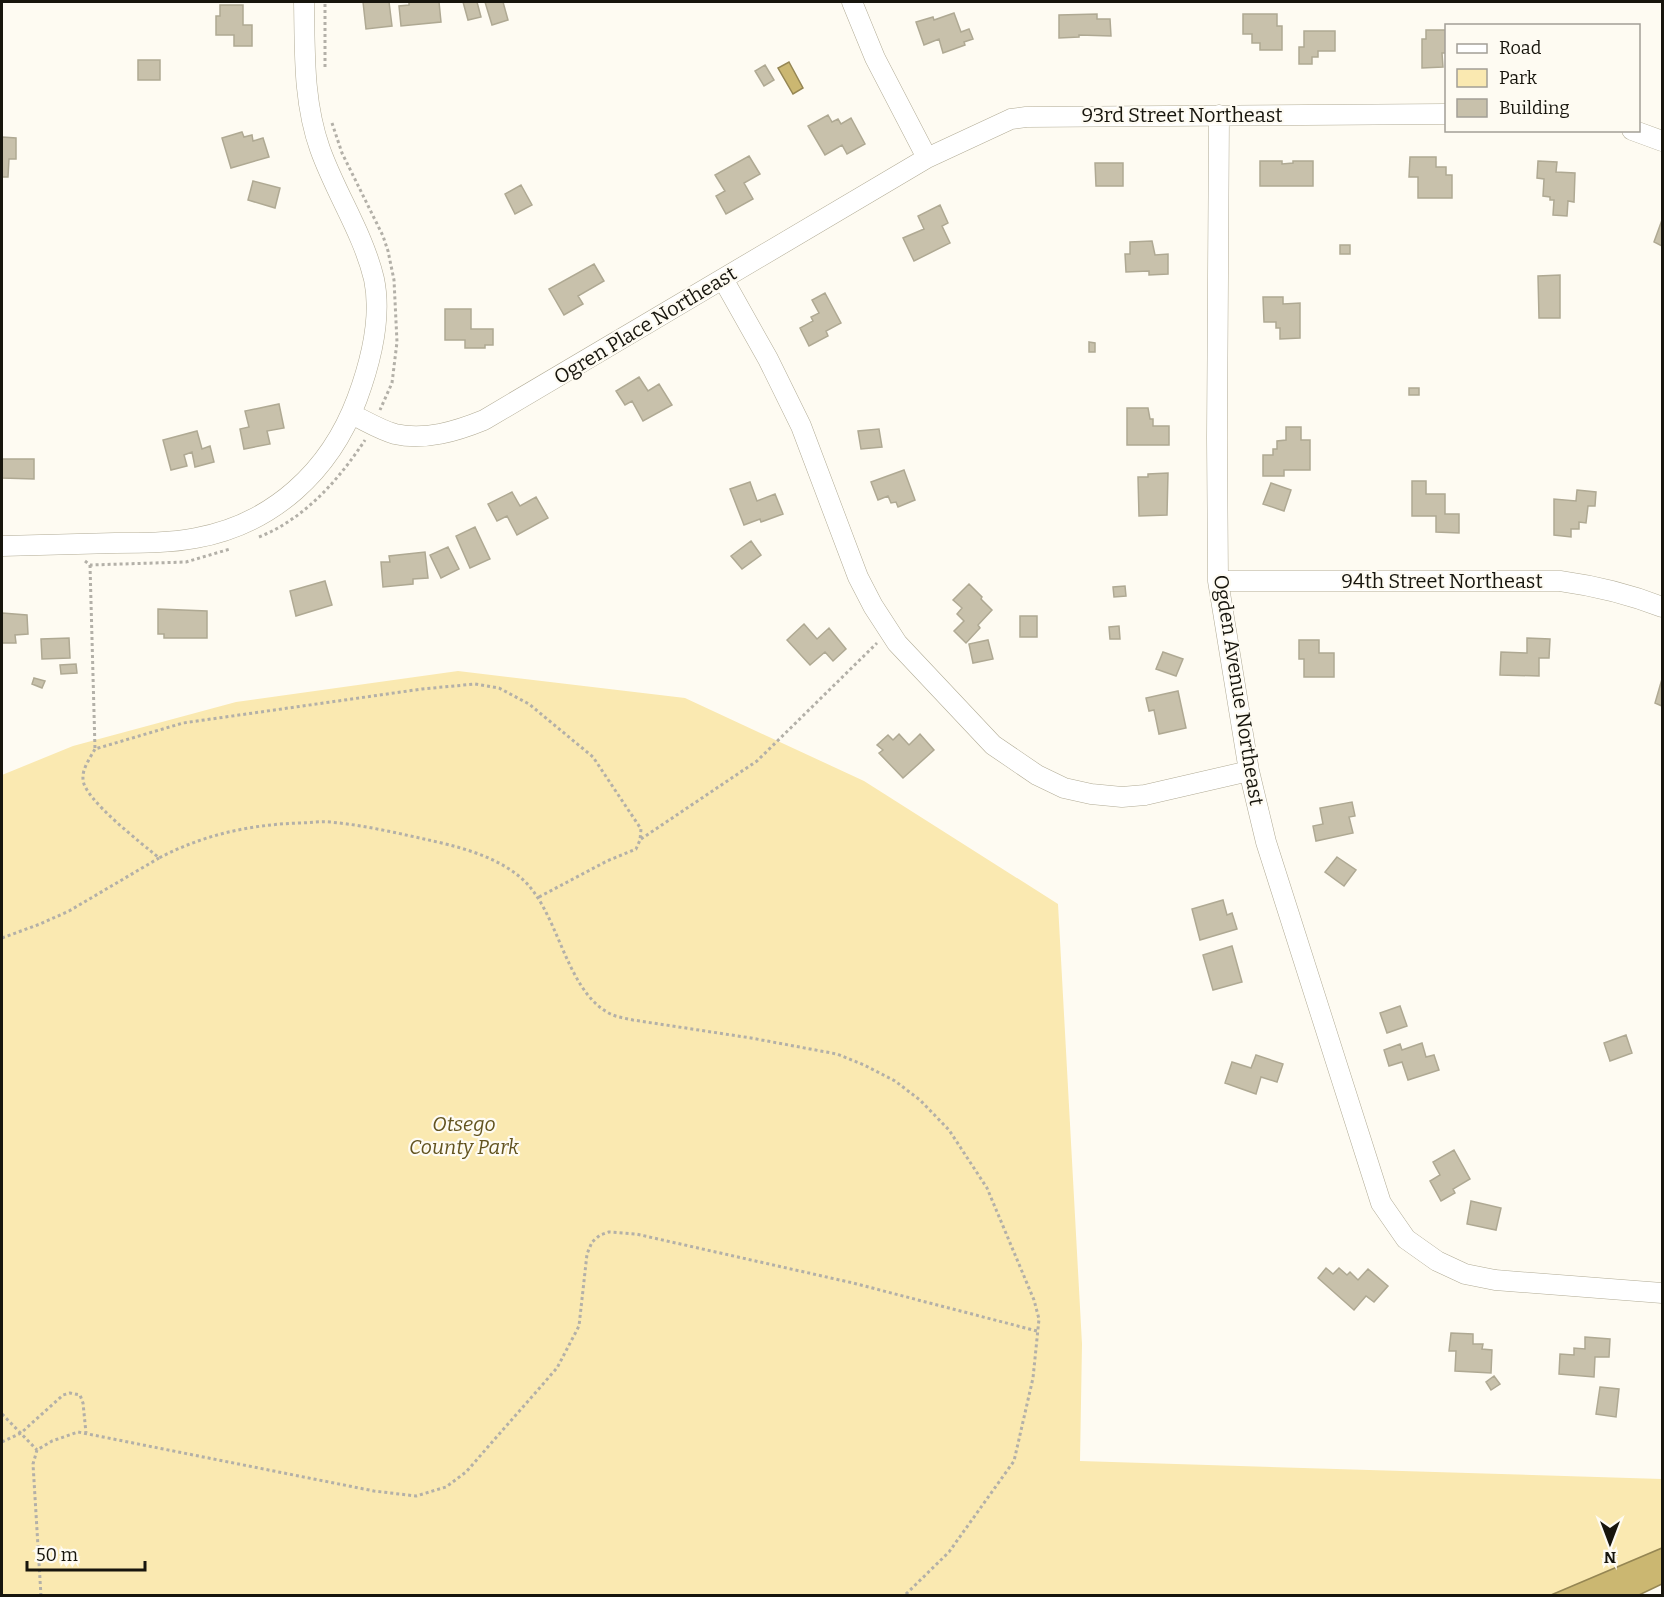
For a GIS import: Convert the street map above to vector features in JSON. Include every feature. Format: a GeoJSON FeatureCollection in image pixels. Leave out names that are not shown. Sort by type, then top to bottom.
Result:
{"type":"FeatureCollection","features":[{"type":"Feature","properties":{"kind":"street"},"geometry":{"type":"LineString","coordinates":[[2,546],[158,542],[198,538],[236,526],[282,503],[307,481],[329,452],[351,414],[367,373],[372,352],[375,323],[374,282],[364,246],[331,175],[314,130],[305,78],[304,2]]}},
{"type":"Feature","properties":{"kind":"street"},"geometry":{"type":"LineString","coordinates":[[852,2],[875,58],[927,158]]}},
{"type":"Feature","properties":{"kind":"street","name":"93rd Street Northeast"},"geometry":{"type":"LineString","coordinates":[[927,158],[1011,119],[1026,117],[1445,114]]}},
{"type":"Feature","properties":{"kind":"street","name":"Ogden Avenue Northeast"},"geometry":{"type":"LineString","coordinates":[[1219,115],[1218,581],[1249,771],[1266,842],[1381,1203],[1406,1239],[1437,1261],[1465,1274],[1495,1280],[1662,1293]]}},
{"type":"Feature","properties":{"kind":"street"},"geometry":{"type":"LineString","coordinates":[[1637,132],[1662,141]]}},
{"type":"Feature","properties":{"kind":"street","name":"Ogren Place Northeast"},"geometry":{"type":"LineString","coordinates":[[351,414],[382,429],[397,434],[417,436],[459,430],[484,420],[927,158]]}},
{"type":"Feature","properties":{"kind":"street"},"geometry":{"type":"LineString","coordinates":[[723,279],[768,359],[801,426],[858,577],[889,631],[897,643],[993,745],[1037,775],[1064,788],[1112,796],[1145,795],[1249,771]]}},
{"type":"Feature","properties":{"kind":"street","name":"94th Street Northeast"},"geometry":{"type":"LineString","coordinates":[[1218,581],[1560,581],[1614,591],[1662,607]]}},
{"type":"Feature","properties":{"kind":"path"},"geometry":{"type":"LineString","coordinates":[[90,565],[95,749],[82,779],[89,794],[115,821],[159,858]]}},
{"type":"Feature","properties":{"kind":"path"},"geometry":{"type":"LineString","coordinates":[[640,840],[757,761],[889,631]]}},
{"type":"Feature","properties":{"kind":"path"},"geometry":{"type":"LineString","coordinates":[[95,749],[183,723],[422,689],[475,684],[499,688],[529,704],[593,757],[641,829],[636,849],[607,861],[539,897]]}},
{"type":"Feature","properties":{"kind":"path"},"geometry":{"type":"LineString","coordinates":[[2,939],[69,911],[159,858],[212,835],[270,824],[328,822],[375,828],[459,846],[486,857],[520,876],[539,897],[576,975],[590,997],[605,1012],[633,1020],[752,1038],[837,1054],[895,1081],[920,1100],[949,1130],[973,1164],[987,1188],[1034,1300],[1039,1319],[1033,1378],[1014,1461],[949,1552],[904,1596]]}},
{"type":"Feature","properties":{"kind":"path"},"geometry":{"type":"LineString","coordinates":[[41,1596],[33,1464],[37,1450],[52,1441],[78,1432],[374,1491],[416,1496],[446,1487],[466,1472],[557,1368],[579,1326],[587,1254],[592,1242],[600,1235],[609,1232],[636,1234],[853,1283],[1037,1331]]}},
{"type":"Feature","properties":{"kind":"path"},"geometry":{"type":"LineString","coordinates":[[2,1442],[21,1433],[63,1395],[70,1393],[80,1395],[86,1433]]}},
{"type":"Feature","properties":{"kind":"path"},"geometry":{"type":"LineString","coordinates":[[2,1414],[37,1450]]}},
{"type":"Feature","properties":{"kind":"green space","name":"Otsego County Park"},"geometry":{"type":"Polygon","coordinates":[[[458,671],[685,698],[864,781],[1058,904],[1082,1344],[1080,1461],[1662,1479],[1662,1548],[1551,1595],[2,1596],[2,775],[73,746],[236,702],[458,671]]]}},
{"type":"Feature","properties":{"kind":"shaded area"},"geometry":{"type":"Polygon","coordinates":[[[789,62],[803,88],[793,94],[778,68],[789,62]]]}},
{"type":"Feature","properties":{"kind":"shaded area"},"geometry":{"type":"Polygon","coordinates":[[[1662,1548],[1662,1584],[1639,1595],[1551,1595],[1662,1548]]]}},
{"type":"Feature","properties":{"kind":"building"},"geometry":{"type":"Polygon","coordinates":[[[363,2],[389,2],[392,26],[366,29],[363,2]]]}},
{"type":"Feature","properties":{"kind":"building"},"geometry":{"type":"Polygon","coordinates":[[[409,2],[439,2],[441,22],[401,26],[399,6],[409,5],[409,2]]]}},
{"type":"Feature","properties":{"kind":"building"},"geometry":{"type":"Polygon","coordinates":[[[463,2],[477,2],[481,17],[468,20],[463,2]]]}},
{"type":"Feature","properties":{"kind":"building"},"geometry":{"type":"Polygon","coordinates":[[[485,2],[503,2],[508,20],[492,25],[485,2]]]}},
{"type":"Feature","properties":{"kind":"building"},"geometry":{"type":"Polygon","coordinates":[[[220,5],[243,5],[243,25],[252,25],[252,46],[234,46],[234,35],[216,35],[216,16],[220,16],[220,5]]]}},
{"type":"Feature","properties":{"kind":"building"},"geometry":{"type":"Polygon","coordinates":[[[954,13],[961,32],[969,29],[973,39],[964,42],[965,45],[943,53],[939,39],[924,45],[916,22],[933,17],[934,20],[954,13]]]}},
{"type":"Feature","properties":{"kind":"building"},"geometry":{"type":"Polygon","coordinates":[[[1097,14],[1097,19],[1110,19],[1111,36],[1079,35],[1079,37],[1059,38],[1059,15],[1097,14]]]}},
{"type":"Feature","properties":{"kind":"building"},"geometry":{"type":"Polygon","coordinates":[[[1243,14],[1277,14],[1277,26],[1282,26],[1282,50],[1260,50],[1260,43],[1252,43],[1252,34],[1243,34],[1243,14]]]}},
{"type":"Feature","properties":{"kind":"building"},"geometry":{"type":"Polygon","coordinates":[[[1426,30],[1445,30],[1443,67],[1422,68],[1422,39],[1426,39],[1426,30]]]}},
{"type":"Feature","properties":{"kind":"building"},"geometry":{"type":"Polygon","coordinates":[[[1304,31],[1335,31],[1335,51],[1318,51],[1318,57],[1312,57],[1312,64],[1299,64],[1299,47],[1304,47],[1304,31]]]}},
{"type":"Feature","properties":{"kind":"building"},"geometry":{"type":"Polygon","coordinates":[[[138,60],[160,60],[160,80],[138,80],[138,60]]]}},
{"type":"Feature","properties":{"kind":"building"},"geometry":{"type":"Polygon","coordinates":[[[765,65],[774,80],[764,86],[755,71],[765,65]]]}},
{"type":"Feature","properties":{"kind":"building"},"geometry":{"type":"Polygon","coordinates":[[[828,115],[832,122],[838,119],[841,124],[851,118],[865,144],[847,154],[842,145],[825,155],[808,126],[828,115]]]}},
{"type":"Feature","properties":{"kind":"building"},"geometry":{"type":"Polygon","coordinates":[[[242,132],[244,137],[252,135],[253,141],[263,138],[269,157],[231,168],[222,138],[242,132]]]}},
{"type":"Feature","properties":{"kind":"building"},"geometry":{"type":"Polygon","coordinates":[[[2,137],[16,138],[16,159],[9,159],[8,177],[2,177],[2,137]]]}},
{"type":"Feature","properties":{"kind":"building"},"geometry":{"type":"Polygon","coordinates":[[[749,156],[760,174],[744,183],[753,199],[726,214],[716,196],[725,191],[715,175],[749,156]]]}},
{"type":"Feature","properties":{"kind":"building"},"geometry":{"type":"Polygon","coordinates":[[[1410,157],[1436,157],[1436,167],[1446,167],[1446,175],[1452,175],[1452,198],[1418,198],[1418,177],[1409,177],[1410,157]]]}},
{"type":"Feature","properties":{"kind":"building"},"geometry":{"type":"Polygon","coordinates":[[[1260,161],[1282,161],[1282,164],[1293,163],[1293,161],[1313,161],[1313,186],[1260,186],[1260,161]]]}},
{"type":"Feature","properties":{"kind":"building"},"geometry":{"type":"Polygon","coordinates":[[[1538,161],[1557,162],[1556,172],[1575,173],[1574,202],[1568,201],[1567,216],[1553,215],[1554,200],[1543,196],[1544,179],[1537,178],[1538,161]]]}},
{"type":"Feature","properties":{"kind":"building"},"geometry":{"type":"Polygon","coordinates":[[[1095,163],[1123,163],[1123,186],[1096,186],[1095,163]]]}},
{"type":"Feature","properties":{"kind":"building"},"geometry":{"type":"Polygon","coordinates":[[[253,181],[280,188],[275,208],[248,200],[253,181]]]}},
{"type":"Feature","properties":{"kind":"building"},"geometry":{"type":"Polygon","coordinates":[[[521,185],[532,205],[515,214],[505,194],[521,185]]]}},
{"type":"Feature","properties":{"kind":"building"},"geometry":{"type":"Polygon","coordinates":[[[940,205],[948,223],[942,226],[950,243],[914,261],[903,238],[924,229],[918,216],[940,205]]]}},
{"type":"Feature","properties":{"kind":"building"},"geometry":{"type":"Polygon","coordinates":[[[1662,220],[1662,246],[1654,242],[1662,220]]]}},
{"type":"Feature","properties":{"kind":"building"},"geometry":{"type":"Polygon","coordinates":[[[1152,241],[1155,255],[1168,254],[1168,274],[1149,275],[1149,271],[1126,272],[1125,254],[1130,254],[1130,242],[1152,241]]]}},
{"type":"Feature","properties":{"kind":"building"},"geometry":{"type":"Polygon","coordinates":[[[1340,245],[1350,245],[1350,254],[1340,254],[1340,245]]]}},
{"type":"Feature","properties":{"kind":"building"},"geometry":{"type":"Polygon","coordinates":[[[594,264],[604,281],[578,296],[583,304],[564,315],[549,289],[594,264]]]}},
{"type":"Feature","properties":{"kind":"building"},"geometry":{"type":"Polygon","coordinates":[[[1560,275],[1560,318],[1539,318],[1538,276],[1560,275]]]}},
{"type":"Feature","properties":{"kind":"building"},"geometry":{"type":"Polygon","coordinates":[[[825,293],[841,323],[826,331],[828,336],[809,346],[800,328],[813,321],[811,317],[819,313],[812,300],[825,293]]]}},
{"type":"Feature","properties":{"kind":"building"},"geometry":{"type":"Polygon","coordinates":[[[1263,297],[1283,297],[1283,304],[1300,303],[1300,338],[1280,339],[1280,328],[1276,328],[1276,322],[1264,322],[1263,297]]]}},
{"type":"Feature","properties":{"kind":"building"},"geometry":{"type":"Polygon","coordinates":[[[445,309],[471,309],[471,329],[493,329],[493,345],[485,345],[485,348],[465,348],[465,340],[445,340],[445,309]]]}},
{"type":"Feature","properties":{"kind":"building"},"geometry":{"type":"Polygon","coordinates":[[[1089,342],[1095,343],[1095,352],[1089,352],[1089,342]]]}},
{"type":"Feature","properties":{"kind":"building"},"geometry":{"type":"Polygon","coordinates":[[[639,377],[648,391],[659,384],[672,405],[643,421],[632,401],[625,405],[616,391],[639,377]]]}},
{"type":"Feature","properties":{"kind":"building"},"geometry":{"type":"Polygon","coordinates":[[[1409,388],[1419,388],[1419,395],[1409,395],[1409,388]]]}},
{"type":"Feature","properties":{"kind":"building"},"geometry":{"type":"Polygon","coordinates":[[[279,404],[284,428],[267,431],[270,444],[244,449],[240,429],[249,427],[245,411],[279,404]]]}},
{"type":"Feature","properties":{"kind":"building"},"geometry":{"type":"Polygon","coordinates":[[[1127,408],[1148,408],[1150,419],[1153,419],[1153,426],[1169,426],[1169,445],[1127,445],[1127,408]]]}},
{"type":"Feature","properties":{"kind":"building"},"geometry":{"type":"Polygon","coordinates":[[[1286,427],[1301,427],[1301,440],[1310,440],[1310,470],[1284,470],[1284,476],[1263,476],[1263,455],[1273,455],[1273,449],[1277,449],[1277,441],[1286,440],[1286,427]]]}},
{"type":"Feature","properties":{"kind":"building"},"geometry":{"type":"Polygon","coordinates":[[[879,429],[882,447],[861,449],[858,431],[879,429]]]}},
{"type":"Feature","properties":{"kind":"building"},"geometry":{"type":"Polygon","coordinates":[[[197,431],[202,449],[210,446],[214,462],[195,467],[192,452],[184,455],[187,466],[171,470],[163,440],[197,431]]]}},
{"type":"Feature","properties":{"kind":"building"},"geometry":{"type":"Polygon","coordinates":[[[2,459],[34,459],[34,479],[2,478],[2,459]]]}},
{"type":"Feature","properties":{"kind":"building"},"geometry":{"type":"Polygon","coordinates":[[[904,470],[915,500],[898,507],[896,502],[891,503],[888,496],[878,500],[871,482],[904,470]]]}},
{"type":"Feature","properties":{"kind":"building"},"geometry":{"type":"Polygon","coordinates":[[[1168,473],[1167,515],[1139,516],[1138,477],[1168,473]]]}},
{"type":"Feature","properties":{"kind":"building"},"geometry":{"type":"Polygon","coordinates":[[[1412,481],[1426,481],[1426,494],[1445,494],[1445,514],[1459,514],[1459,533],[1436,532],[1436,516],[1412,516],[1412,481]]]}},
{"type":"Feature","properties":{"kind":"building"},"geometry":{"type":"Polygon","coordinates":[[[750,482],[757,501],[775,494],[783,514],[744,525],[730,489],[750,482]]]}},
{"type":"Feature","properties":{"kind":"building"},"geometry":{"type":"Polygon","coordinates":[[[1271,483],[1291,490],[1284,511],[1263,504],[1271,483]]]}},
{"type":"Feature","properties":{"kind":"building"},"geometry":{"type":"Polygon","coordinates":[[[1577,490],[1596,492],[1595,506],[1588,506],[1586,523],[1579,522],[1579,529],[1571,529],[1571,537],[1554,535],[1554,499],[1576,501],[1577,490]]]}},
{"type":"Feature","properties":{"kind":"building"},"geometry":{"type":"Polygon","coordinates":[[[512,492],[520,506],[536,497],[548,518],[517,535],[507,516],[497,521],[488,504],[512,492]]]}},
{"type":"Feature","properties":{"kind":"building"},"geometry":{"type":"Polygon","coordinates":[[[475,527],[490,559],[470,568],[456,536],[475,527]]]}},
{"type":"Feature","properties":{"kind":"building"},"geometry":{"type":"Polygon","coordinates":[[[751,541],[761,555],[742,569],[731,556],[751,541]]]}},
{"type":"Feature","properties":{"kind":"building"},"geometry":{"type":"Polygon","coordinates":[[[448,547],[459,569],[441,578],[430,555],[448,547]]]}},
{"type":"Feature","properties":{"kind":"building"},"geometry":{"type":"Polygon","coordinates":[[[425,552],[428,578],[413,579],[413,584],[383,587],[381,562],[390,562],[389,556],[425,552]]]}},
{"type":"Feature","properties":{"kind":"building"},"geometry":{"type":"Polygon","coordinates":[[[325,581],[332,605],[296,616],[290,591],[325,581]]]}},
{"type":"Feature","properties":{"kind":"building"},"geometry":{"type":"Polygon","coordinates":[[[969,584],[992,610],[966,643],[954,631],[964,621],[957,614],[962,608],[953,600],[969,584]]]}},
{"type":"Feature","properties":{"kind":"building"},"geometry":{"type":"Polygon","coordinates":[[[1125,586],[1126,596],[1114,597],[1113,587],[1125,586]]]}},
{"type":"Feature","properties":{"kind":"building"},"geometry":{"type":"Polygon","coordinates":[[[158,609],[207,611],[207,638],[164,638],[164,634],[158,634],[158,609]]]}},
{"type":"Feature","properties":{"kind":"building"},"geometry":{"type":"Polygon","coordinates":[[[2,613],[27,615],[28,634],[15,635],[16,643],[2,643],[2,613]]]}},
{"type":"Feature","properties":{"kind":"building"},"geometry":{"type":"Polygon","coordinates":[[[1020,616],[1037,616],[1037,637],[1020,637],[1020,616]]]}},
{"type":"Feature","properties":{"kind":"building"},"geometry":{"type":"Polygon","coordinates":[[[804,624],[817,639],[829,628],[846,649],[833,661],[825,652],[810,665],[787,640],[804,624]]]}},
{"type":"Feature","properties":{"kind":"building"},"geometry":{"type":"Polygon","coordinates":[[[1119,626],[1120,639],[1110,639],[1109,627],[1119,626]]]}},
{"type":"Feature","properties":{"kind":"building"},"geometry":{"type":"Polygon","coordinates":[[[69,638],[70,658],[42,659],[41,639],[69,638]]]}},
{"type":"Feature","properties":{"kind":"building"},"geometry":{"type":"Polygon","coordinates":[[[1527,638],[1550,639],[1549,658],[1539,658],[1539,676],[1500,675],[1501,652],[1527,653],[1527,638]]]}},
{"type":"Feature","properties":{"kind":"building"},"geometry":{"type":"Polygon","coordinates":[[[988,640],[993,659],[973,663],[969,644],[988,640]]]}},
{"type":"Feature","properties":{"kind":"building"},"geometry":{"type":"Polygon","coordinates":[[[1299,640],[1319,640],[1319,653],[1334,653],[1334,677],[1304,677],[1304,659],[1299,659],[1299,640]]]}},
{"type":"Feature","properties":{"kind":"building"},"geometry":{"type":"Polygon","coordinates":[[[1163,652],[1183,659],[1176,676],[1156,669],[1163,652]]]}},
{"type":"Feature","properties":{"kind":"building"},"geometry":{"type":"Polygon","coordinates":[[[76,664],[77,673],[61,674],[60,665],[76,664]]]}},
{"type":"Feature","properties":{"kind":"building"},"geometry":{"type":"Polygon","coordinates":[[[34,678],[45,681],[42,688],[32,684],[34,678]]]}},
{"type":"Feature","properties":{"kind":"building"},"geometry":{"type":"Polygon","coordinates":[[[1662,679],[1662,706],[1655,703],[1662,679]]]}},
{"type":"Feature","properties":{"kind":"building"},"geometry":{"type":"Polygon","coordinates":[[[1178,691],[1186,728],[1159,734],[1154,710],[1149,711],[1146,698],[1178,691]]]}},
{"type":"Feature","properties":{"kind":"building"},"geometry":{"type":"Polygon","coordinates":[[[899,734],[909,745],[920,734],[934,750],[903,778],[879,753],[883,750],[877,745],[888,735],[893,740],[899,734]]]}},
{"type":"Feature","properties":{"kind":"building"},"geometry":{"type":"Polygon","coordinates":[[[1352,802],[1355,816],[1349,817],[1353,833],[1316,841],[1313,826],[1323,824],[1320,808],[1352,802]]]}},
{"type":"Feature","properties":{"kind":"building"},"geometry":{"type":"Polygon","coordinates":[[[1337,857],[1356,870],[1344,886],[1325,872],[1337,857]]]}},
{"type":"Feature","properties":{"kind":"building"},"geometry":{"type":"Polygon","coordinates":[[[1223,900],[1227,915],[1232,913],[1237,929],[1200,940],[1192,909],[1223,900]]]}},
{"type":"Feature","properties":{"kind":"building"},"geometry":{"type":"Polygon","coordinates":[[[1232,946],[1242,982],[1213,990],[1203,955],[1232,946]]]}},
{"type":"Feature","properties":{"kind":"building"},"geometry":{"type":"Polygon","coordinates":[[[1400,1006],[1407,1026],[1387,1033],[1380,1013],[1400,1006]]]}},
{"type":"Feature","properties":{"kind":"building"},"geometry":{"type":"Polygon","coordinates":[[[1626,1035],[1632,1053],[1610,1061],[1604,1043],[1626,1035]]]}},
{"type":"Feature","properties":{"kind":"building"},"geometry":{"type":"Polygon","coordinates":[[[1422,1043],[1426,1057],[1434,1055],[1439,1070],[1408,1080],[1402,1062],[1389,1066],[1384,1050],[1400,1044],[1402,1050],[1422,1043]]]}},
{"type":"Feature","properties":{"kind":"building"},"geometry":{"type":"Polygon","coordinates":[[[1256,1055],[1283,1064],[1277,1082],[1261,1077],[1256,1094],[1225,1083],[1232,1062],[1251,1068],[1256,1055]]]}},
{"type":"Feature","properties":{"kind":"building"},"geometry":{"type":"Polygon","coordinates":[[[1454,1150],[1470,1179],[1453,1189],[1455,1193],[1441,1201],[1430,1181],[1440,1175],[1433,1162],[1454,1150]]]}},
{"type":"Feature","properties":{"kind":"building"},"geometry":{"type":"Polygon","coordinates":[[[1471,1201],[1501,1208],[1496,1230],[1467,1224],[1471,1201]]]}},
{"type":"Feature","properties":{"kind":"building"},"geometry":{"type":"Polygon","coordinates":[[[1326,1268],[1333,1274],[1339,1268],[1347,1275],[1350,1272],[1358,1280],[1368,1269],[1388,1286],[1374,1302],[1366,1296],[1354,1310],[1318,1278],[1326,1268]]]}},
{"type":"Feature","properties":{"kind":"building"},"geometry":{"type":"Polygon","coordinates":[[[1451,1333],[1473,1334],[1473,1344],[1483,1344],[1482,1349],[1492,1350],[1491,1373],[1455,1371],[1456,1351],[1449,1351],[1451,1333]]]}},
{"type":"Feature","properties":{"kind":"building"},"geometry":{"type":"Polygon","coordinates":[[[1585,1337],[1610,1339],[1609,1357],[1595,1357],[1594,1377],[1559,1374],[1560,1354],[1574,1355],[1574,1348],[1585,1349],[1585,1337]]]}},
{"type":"Feature","properties":{"kind":"building"},"geometry":{"type":"Polygon","coordinates":[[[1494,1376],[1500,1384],[1491,1390],[1486,1382],[1494,1376]]]}},
{"type":"Feature","properties":{"kind":"building"},"geometry":{"type":"Polygon","coordinates":[[[1600,1387],[1619,1389],[1616,1417],[1596,1414],[1600,1387]]]}}]}
